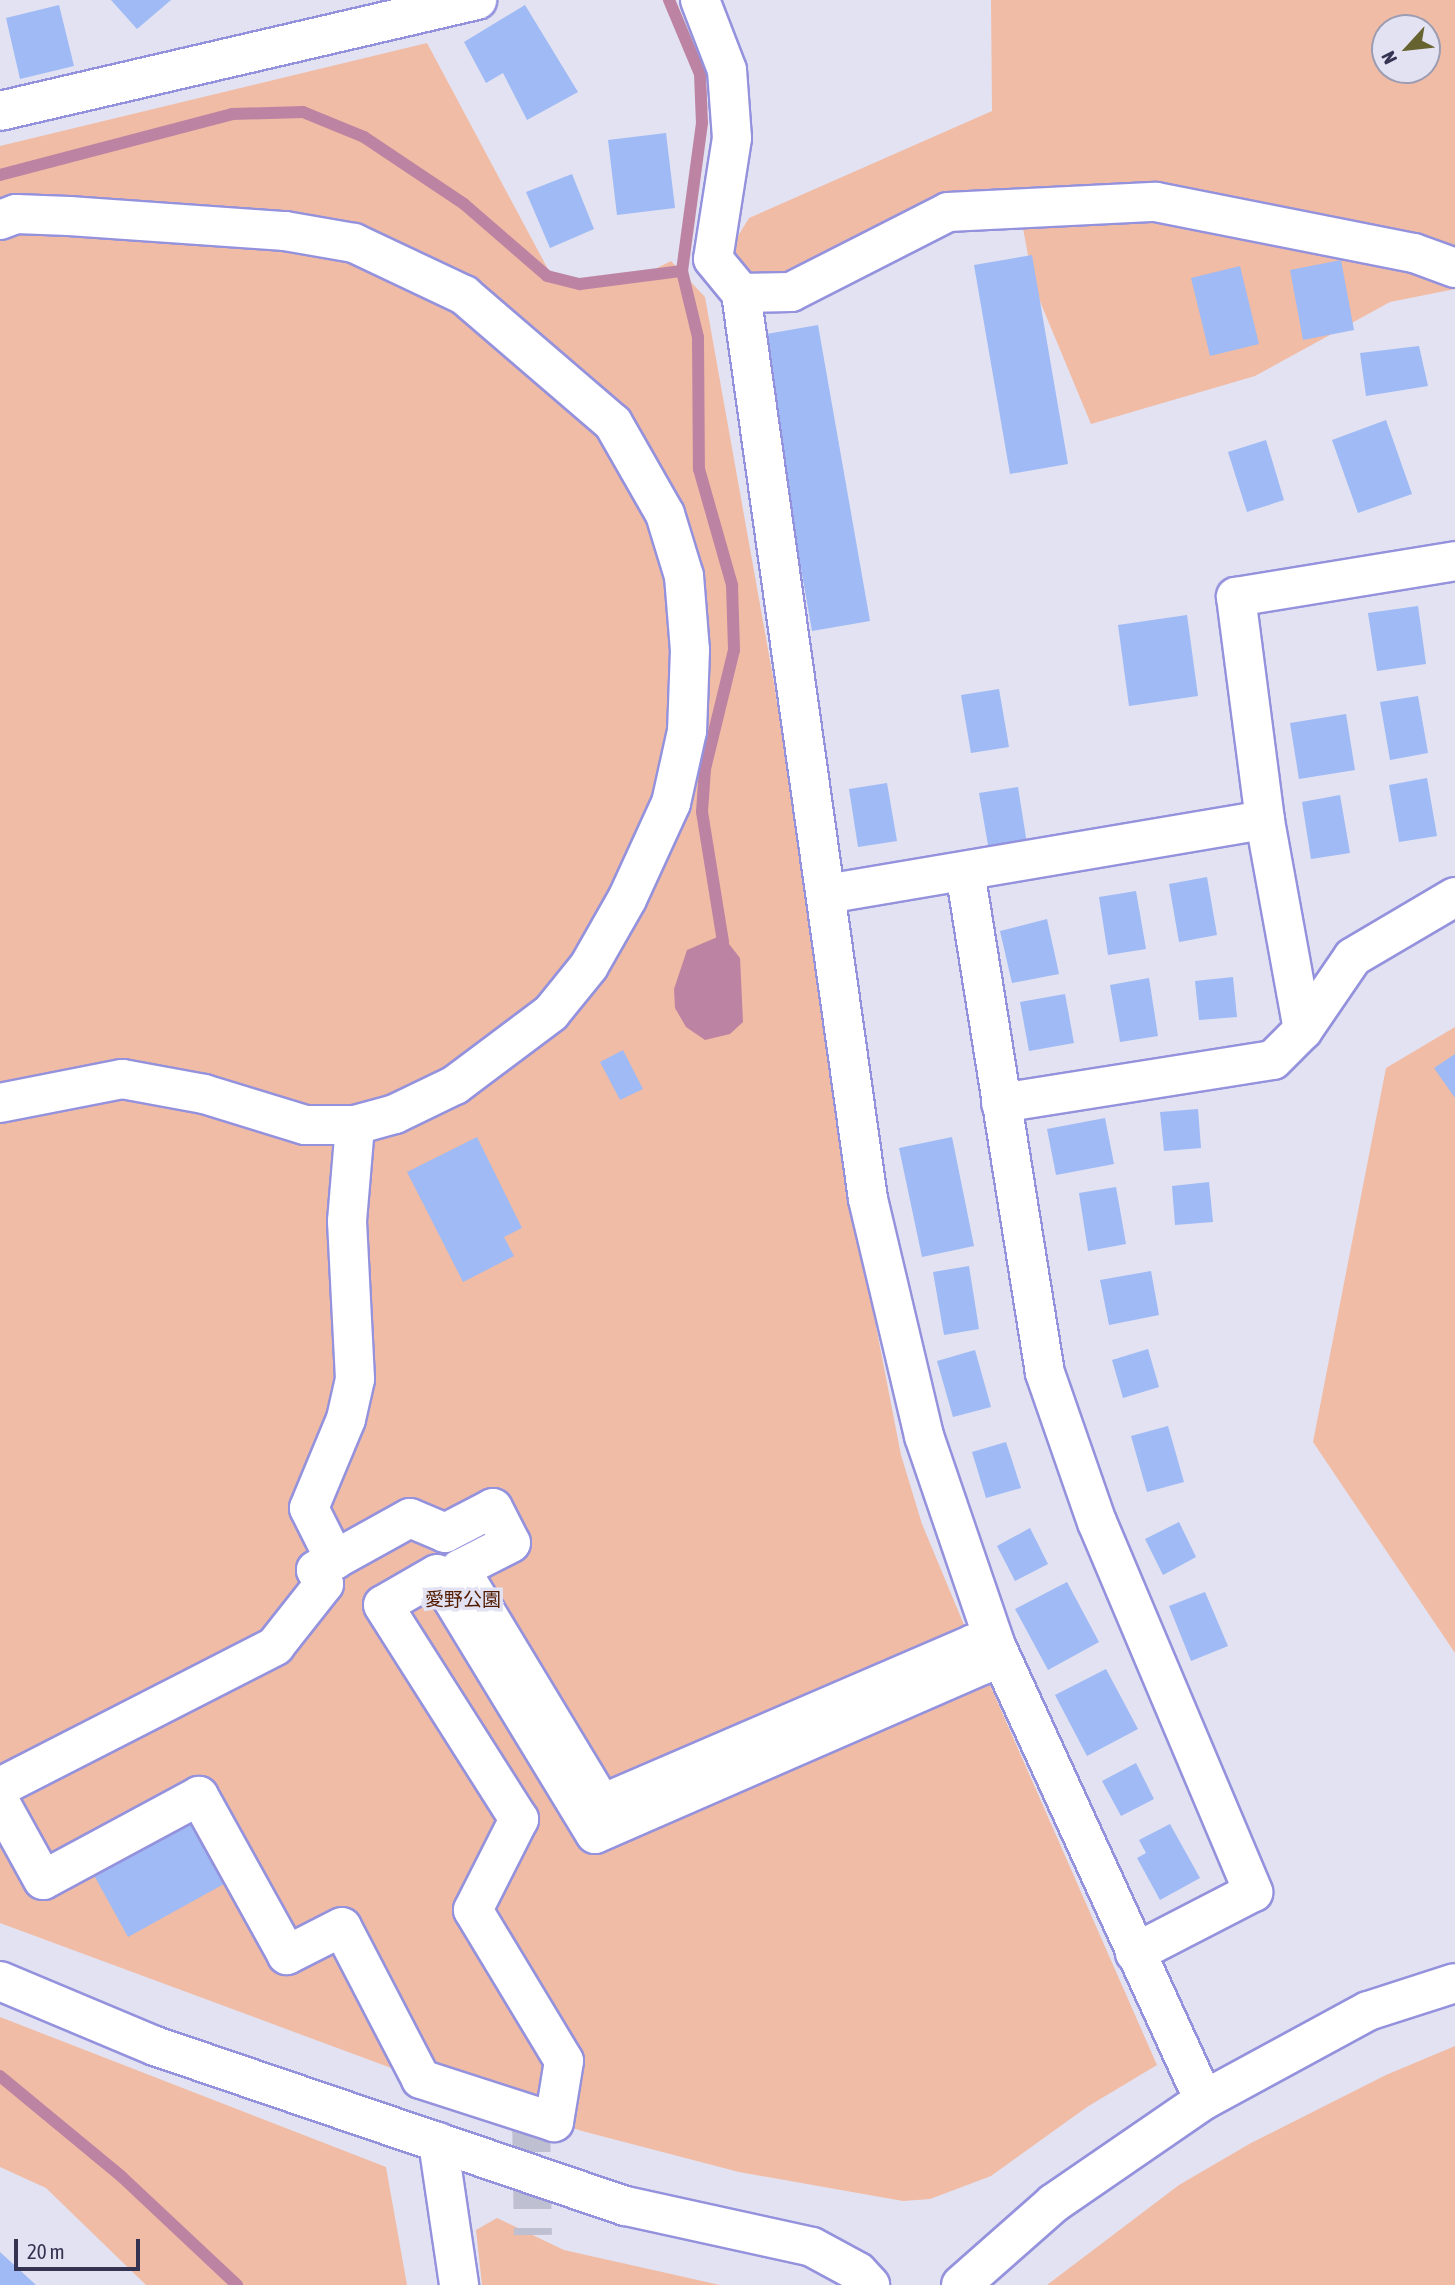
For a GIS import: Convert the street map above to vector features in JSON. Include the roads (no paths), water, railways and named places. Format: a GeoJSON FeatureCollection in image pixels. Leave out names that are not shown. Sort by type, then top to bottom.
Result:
{"type":"FeatureCollection","features":[{"type":"Feature","properties":{"kind":"street"},"geometry":{"type":"LineString","coordinates":[[0,111],[477,0]]}},
{"type":"Feature","properties":{"kind":"street"},"geometry":{"type":"LineString","coordinates":[[700,0],[727,70],[732,138],[713,259],[741,293],[868,1199],[924,1436],[996,1646],[1204,2099]]}},
{"type":"Feature","properties":{"kind":"street"},"geometry":{"type":"LineString","coordinates":[[741,293],[791,292],[948,212],[1156,202],[1414,253],[1455,268]]}},
{"type":"Feature","properties":{"kind":"street"},"geometry":{"type":"LineString","coordinates":[[0,220],[16,214],[200,222],[354,243],[464,295],[538,355],[613,423],[665,514],[684,576],[690,650],[687,731],[671,803],[627,899],[589,966],[551,1013],[456,1085],[395,1114],[355,1125],[305,1125],[204,1094],[122,1079],[0,1103]]}},
{"type":"Feature","properties":{"kind":"street"},"geometry":{"type":"LineString","coordinates":[[1303,1030],[1265,820],[1236,597],[1455,561]]}},
{"type":"Feature","properties":{"kind":"street"},"geometry":{"type":"LineString","coordinates":[[826,894],[1265,820]]}},
{"type":"Feature","properties":{"kind":"street"},"geometry":{"type":"LineString","coordinates":[[965,871],[1045,1373],[1097,1522],[1253,1892],[1135,1953]]}},
{"type":"Feature","properties":{"kind":"street"},"geometry":{"type":"LineString","coordinates":[[1001,1103],[1273,1060],[1303,1030],[1353,957],[1455,897]]}},
{"type":"Feature","properties":{"kind":"street"},"geometry":{"type":"LineString","coordinates":[[335,1560],[309,1508],[346,1419],[355,1379],[347,1221],[355,1125]]}},
{"type":"Feature","properties":{"kind":"street"},"geometry":{"type":"LineString","coordinates":[[0,1787],[275,1646],[324,1584],[316,1570],[410,1518],[445,1533],[493,1508],[511,1543],[460,1569],[603,1804],[972,1644],[982,1665],[595,1834],[437,1574],[383,1605],[519,1819],[473,1910],[564,2061],[554,2122],[422,2079],[342,1927],[287,1955],[200,1796],[43,1880],[0,1802]]}},
{"type":"Feature","properties":{"kind":"street"},"geometry":{"type":"LineString","coordinates":[[0,1981],[155,2046],[625,2206],[812,2247],[858,2272],[870,2285]]}},
{"type":"Feature","properties":{"kind":"street"},"geometry":{"type":"LineString","coordinates":[[961,2285],[1054,2203],[1204,2099],[1368,2011],[1455,1983]]}},
{"type":"Feature","properties":{"kind":"street"},"geometry":{"type":"LineString","coordinates":[[438,2142],[459,2285]]}},
{"type":"Feature","properties":{"kind":"waterway"},"geometry":{"type":"LineString","coordinates":[[669,0],[700,74],[702,123],[682,271],[698,337],[699,469],[732,585],[734,650],[705,769],[702,812],[723,942]]}},
{"type":"Feature","properties":{"kind":"waterway"},"geometry":{"type":"LineString","coordinates":[[0,175],[232,114],[303,112],[364,137],[464,204],[547,276],[580,284],[682,271]]}},
{"type":"Feature","properties":{"kind":"waterway"},"geometry":{"type":"LineString","coordinates":[[0,2076],[122,2177],[237,2285]]}},
{"type":"Feature","properties":{"kind":"tunnel"},"geometry":{"type":"LineString","coordinates":[[531,2114],[533,2235]]}},
{"type":"Feature","properties":{"kind":"park label","name":"愛野公園"},"geometry":{"type":"Point","coordinates":[463,1600]}}]}
